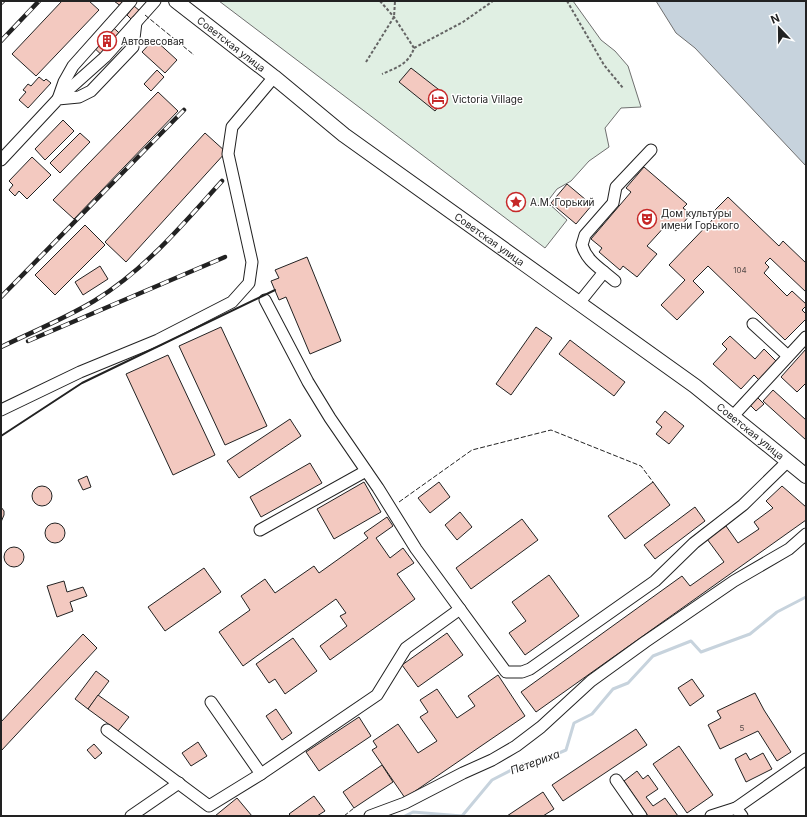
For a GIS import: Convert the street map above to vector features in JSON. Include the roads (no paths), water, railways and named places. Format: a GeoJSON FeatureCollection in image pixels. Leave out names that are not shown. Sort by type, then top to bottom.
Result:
{"type":"FeatureCollection","features":[{"type":"Feature","properties":{"kind":"main road","name":"Советская улица"},"geometry":{"type":"LineString","coordinates":[[176,1],[274,77],[344,135],[695,386],[806,476]]}},
{"type":"Feature","properties":{"kind":"street"},"geometry":{"type":"LineString","coordinates":[[58,99],[64,82],[73,66],[131,1]]}},
{"type":"Feature","properties":{"kind":"street"},"geometry":{"type":"LineString","coordinates":[[1,160],[58,99],[97,66],[155,1]]}},
{"type":"Feature","properties":{"kind":"street"},"geometry":{"type":"LineString","coordinates":[[1,410],[80,372],[172,333],[232,302],[249,283],[252,262],[228,154],[232,127],[274,77]]}},
{"type":"Feature","properties":{"kind":"street"},"geometry":{"type":"LineString","coordinates":[[615,280],[590,260],[584,253],[582,245],[586,235],[613,203],[616,187],[650,150]]}},
{"type":"Feature","properties":{"kind":"street"},"geometry":{"type":"LineString","coordinates":[[579,303],[604,272]]}},
{"type":"Feature","properties":{"kind":"street"},"geometry":{"type":"LineString","coordinates":[[265,300],[308,382],[330,418],[366,470],[416,549],[506,672],[522,672],[530,669],[655,581],[694,544],[743,505],[788,461]]}},
{"type":"Feature","properties":{"kind":"street"},"geometry":{"type":"LineString","coordinates":[[753,324],[788,356]]}},
{"type":"Feature","properties":{"kind":"street"},"geometry":{"type":"LineString","coordinates":[[732,416],[806,337]]}},
{"type":"Feature","properties":{"kind":"street"},"geometry":{"type":"LineString","coordinates":[[260,530],[366,470]]}},
{"type":"Feature","properties":{"kind":"street"},"geometry":{"type":"LineString","coordinates":[[370,816],[405,803],[492,760],[516,746],[541,727],[597,677],[734,581],[789,549],[806,534]]}},
{"type":"Feature","properties":{"kind":"street"},"geometry":{"type":"LineString","coordinates":[[107,730],[209,806],[260,774],[377,695],[406,648],[460,609]]}},
{"type":"Feature","properties":{"kind":"street"},"geometry":{"type":"LineString","coordinates":[[211,702],[260,774]]}},
{"type":"Feature","properties":{"kind":"street"},"geometry":{"type":"LineString","coordinates":[[711,816],[739,812],[806,759]]}},
{"type":"Feature","properties":{"kind":"street"},"geometry":{"type":"LineString","coordinates":[[616,780],[641,816]]}},
{"type":"Feature","properties":{"kind":"street"},"geometry":{"type":"LineString","coordinates":[[131,816],[179,783]]}},
{"type":"Feature","properties":{"kind":"waterway","name":"Петериха"},"geometry":{"type":"LineString","coordinates":[[405,816],[413,812],[462,816],[492,780],[523,764],[536,763],[566,750],[574,723],[592,714],[613,689],[628,683],[653,656],[691,641],[701,652],[750,634],[777,612],[806,597]]}},
{"type":"Feature","properties":{"kind":"railway"},"geometry":{"type":"LineString","coordinates":[[1,41],[39,1]]}},
{"type":"Feature","properties":{"kind":"railway"},"geometry":{"type":"LineString","coordinates":[[1,297],[184,110]]}},
{"type":"Feature","properties":{"kind":"railway"},"geometry":{"type":"LineString","coordinates":[[1,347],[71,314],[113,289],[162,246],[222,181]]}},
{"type":"Feature","properties":{"kind":"railway"},"geometry":{"type":"LineString","coordinates":[[28,341],[225,257]]}},
{"type":"Feature","properties":{"kind":"place","name":"Автовесовая"},"geometry":{"type":"Point","coordinates":[107,41]}},
{"type":"Feature","properties":{"kind":"place","name":"Victoria Village"},"geometry":{"type":"Point","coordinates":[438,99]}},
{"type":"Feature","properties":{"kind":"place","name":"А.М. Горький"},"geometry":{"type":"Point","coordinates":[516,202]}},
{"type":"Feature","properties":{"kind":"place","name":"Дом культуры имени Горького"},"geometry":{"type":"Point","coordinates":[647,219]}}]}
